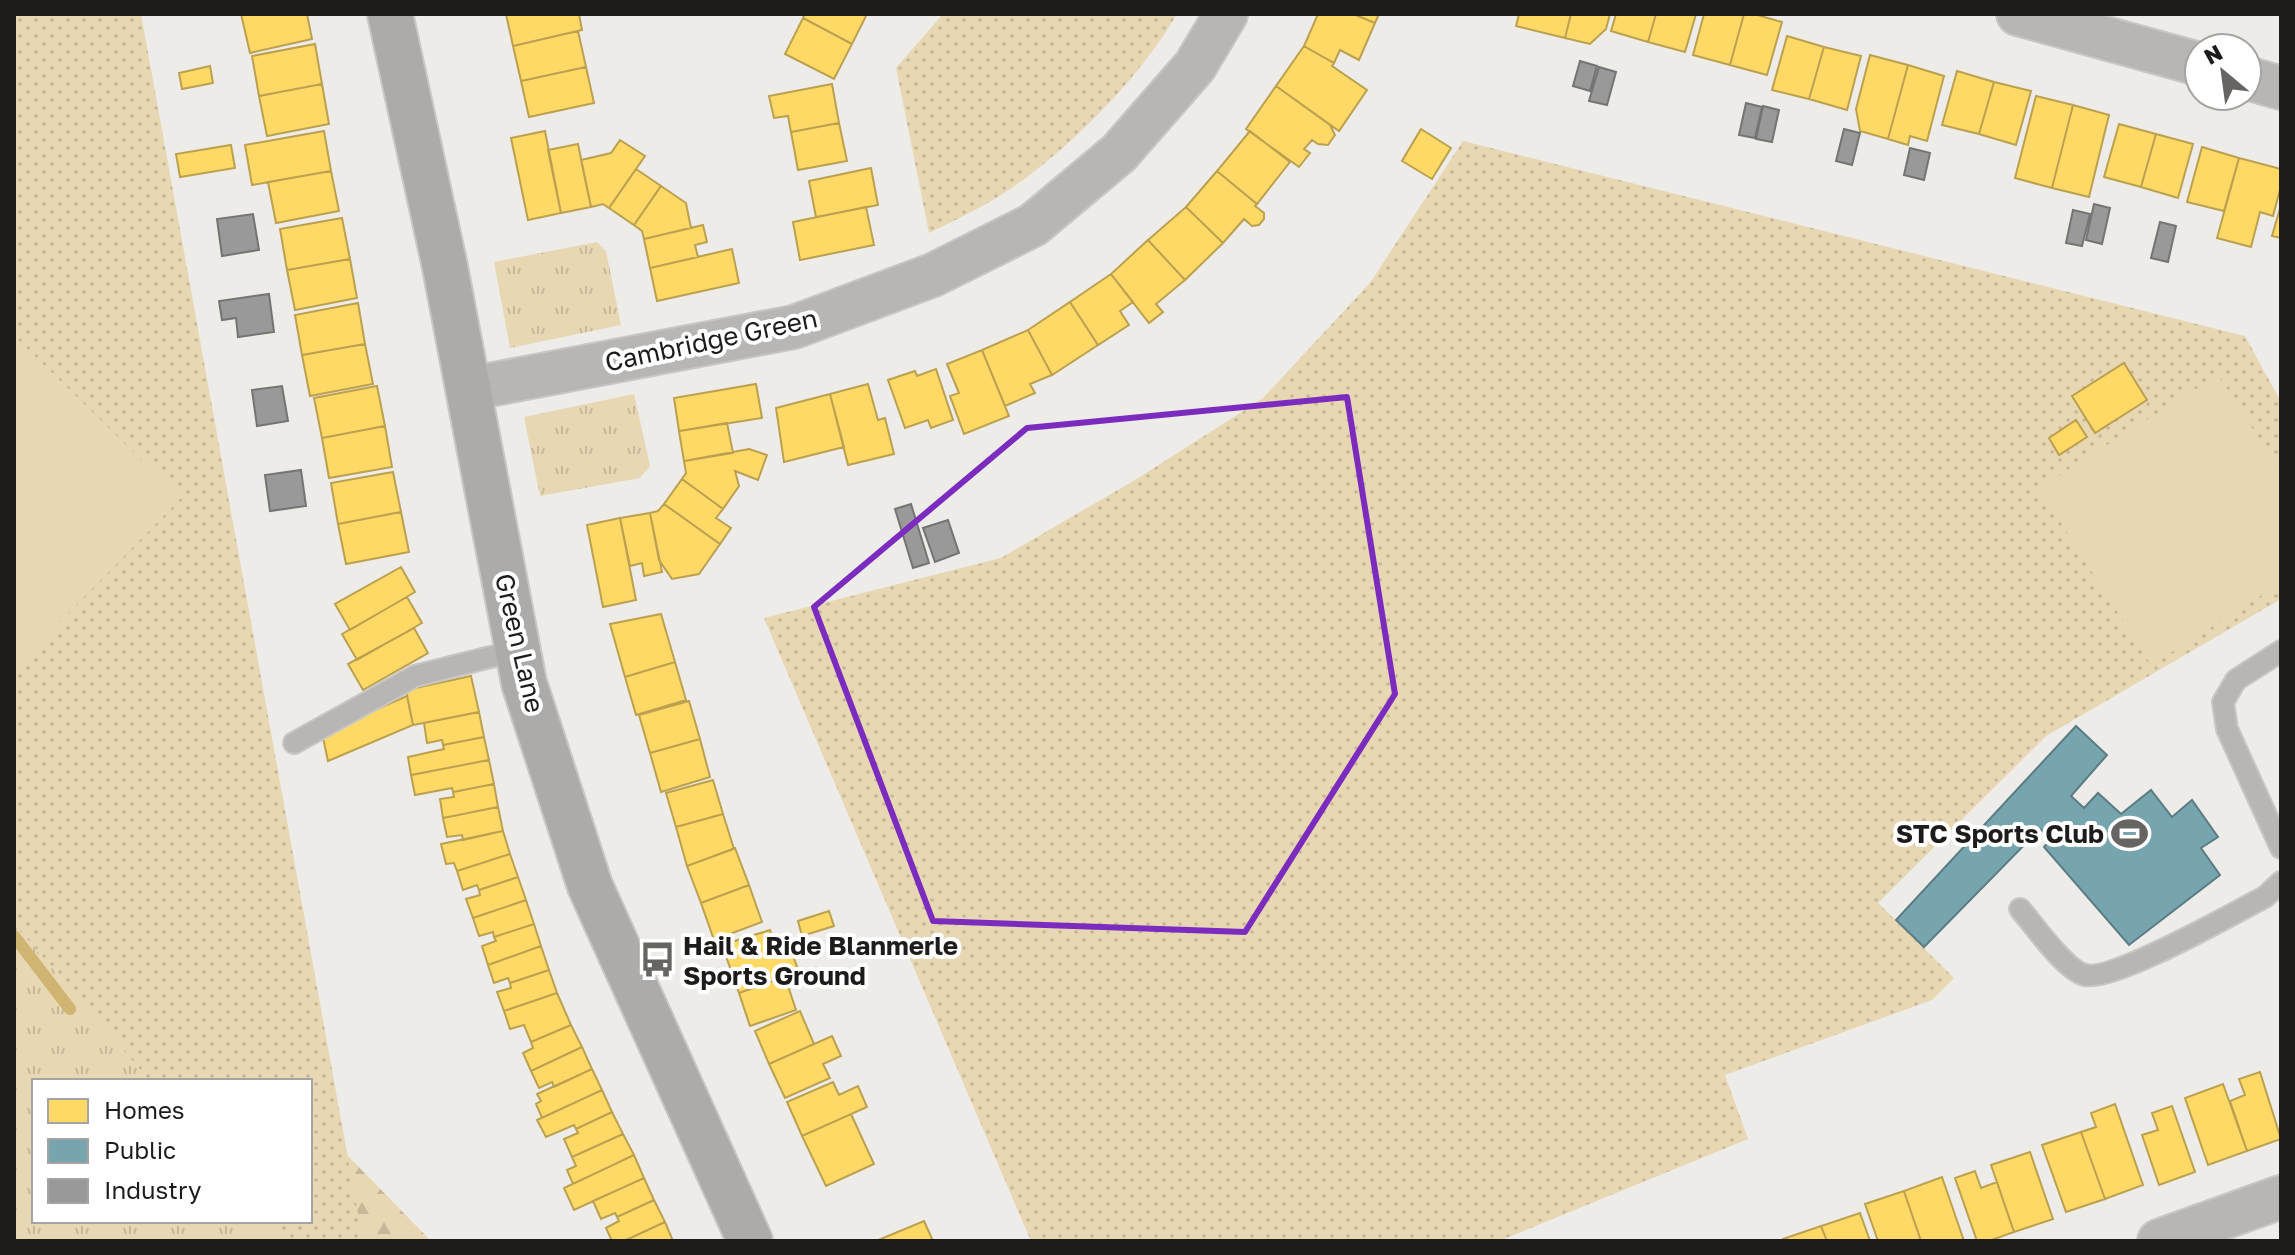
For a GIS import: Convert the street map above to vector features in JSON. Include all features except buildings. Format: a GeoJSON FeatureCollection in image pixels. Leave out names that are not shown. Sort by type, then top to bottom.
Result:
{"type":"FeatureCollection","features":[{"type":"Feature","properties":{"kind":"main road","name":"Green Lane"},"geometry":{"type":"LineString","coordinates":[[390,14],[445,267],[524,683],[590,886],[750,1241]]}},
{"type":"Feature","properties":{"kind":"street","name":"Cambridge Green"},"geometry":{"type":"LineString","coordinates":[[468,389],[794,327],[946,269],[1033,225],[1119,153],[1195,66],[1226,14]]}},
{"type":"Feature","properties":{"kind":"street"},"geometry":{"type":"LineString","coordinates":[[2018,14],[2183,60]]}},
{"type":"Feature","properties":{"kind":"street"},"geometry":{"type":"LineString","coordinates":[[2159,1241],[2281,1197]]}},
{"type":"Feature","properties":{"kind":"lane"},"geometry":{"type":"LineString","coordinates":[[294,743],[415,676],[518,650]]}},
{"type":"Feature","properties":{"kind":"lane"},"geometry":{"type":"LineString","coordinates":[[2281,651],[2236,680],[2223,702],[2227,729],[2281,848]]}},
{"type":"Feature","properties":{"kind":"lane"},"geometry":{"type":"LineString","coordinates":[[2020,909],[2071,968],[2083,975],[2101,976],[2265,897],[2281,882]]}},
{"type":"Feature","properties":{"kind":"highlighted area"},"geometry":{"type":"Polygon","coordinates":[[[1347,397],[1395,694],[1245,932],[933,921],[814,607],[1027,428],[1347,397]]]}},
{"type":"Feature","properties":{"kind":"green space"},"geometry":{"type":"Polygon","coordinates":[[[14,14],[141,14],[363,1241],[289,1241],[273,1223],[312,1223],[312,1079],[148,1079],[14,924],[14,14]]]}},
{"type":"Feature","properties":{"kind":"green space"},"geometry":{"type":"Polygon","coordinates":[[[943,14],[1177,14],[1140,67],[1065,146],[1011,188],[929,233],[896,68],[943,14]]]}},
{"type":"Feature","properties":{"kind":"green space"},"geometry":{"type":"Polygon","coordinates":[[[1463,141],[2245,336],[2281,402],[2281,599],[2046,736],[1878,903],[1954,978],[1932,1000],[1725,1075],[1748,1139],[1499,1241],[1031,1241],[764,618],[1001,558],[1135,480],[1262,399],[1370,283],[1463,141]]]}},
{"type":"Feature","properties":{"kind":"green space"},"geometry":{"type":"Polygon","coordinates":[[[597,242],[606,251],[621,325],[510,348],[494,262],[597,242]]]}},
{"type":"Feature","properties":{"kind":"green space"},"geometry":{"type":"Polygon","coordinates":[[[14,336],[181,498],[14,669],[14,336]]]}},
{"type":"Feature","properties":{"kind":"green space"},"geometry":{"type":"Polygon","coordinates":[[[2218,375],[2281,473],[2281,583],[2151,665],[2039,488],[2218,375]]]}},
{"type":"Feature","properties":{"kind":"green space"},"geometry":{"type":"Polygon","coordinates":[[[634,394],[650,466],[640,478],[540,496],[524,417],[634,394]]]}},
{"type":"Feature","properties":{"kind":"green space"},"geometry":{"type":"Polygon","coordinates":[[[14,924],[148,1079],[32,1079],[32,1223],[273,1223],[289,1241],[14,1241],[14,924]]]}},
{"type":"Feature","properties":{"kind":"green space"},"geometry":{"type":"Polygon","coordinates":[[[312,1119],[431,1241],[269,1241],[263,1223],[312,1223],[312,1119]]]}},
{"type":"Feature","properties":{"kind":"waterway"},"geometry":{"type":"LineString","coordinates":[[14,936],[70,1009]]}},
{"type":"Feature","properties":{"kind":"place","name":"STC Sports Club"},"geometry":{"type":"Point","coordinates":[2130,833]}},
{"type":"Feature","properties":{"kind":"place","name":"Hail & Ride Blanmerle Sports Ground"},"geometry":{"type":"Point","coordinates":[657,960]}}]}
